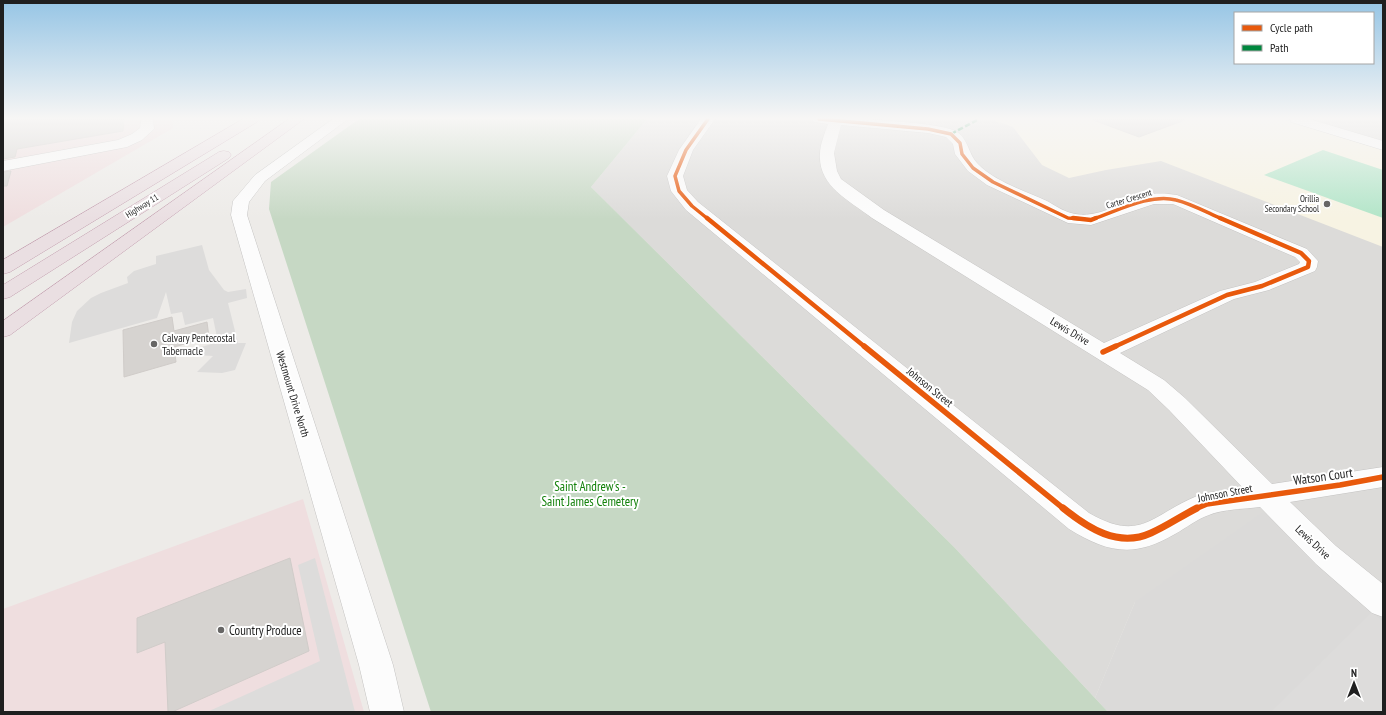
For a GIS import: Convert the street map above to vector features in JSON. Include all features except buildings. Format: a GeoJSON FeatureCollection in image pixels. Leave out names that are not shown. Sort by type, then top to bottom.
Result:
{"type":"FeatureCollection","features":[{"type":"Feature","properties":{"kind":"highway","name":"Highway 11"},"geometry":{"type":"LineString","coordinates":[[3,293],[228,152]]}},
{"type":"Feature","properties":{"kind":"highway"},"geometry":{"type":"LineString","coordinates":[[3,331],[251,152]]}},
{"type":"Feature","properties":{"kind":"highway"},"geometry":{"type":"LineString","coordinates":[[3,255],[154,171],[195,153]]}},
{"type":"Feature","properties":{"kind":"highway","name":"Highway 11"},"geometry":{"type":"LineString","coordinates":[[3,268],[195,153]]}},
{"type":"Feature","properties":{"kind":"street"},"geometry":{"type":"LineString","coordinates":[[3,166],[77,152]]}},
{"type":"Feature","properties":{"kind":"street","name":"Westmount Drive North"},"geometry":{"type":"LineString","coordinates":[[295,152],[260,178],[241,201],[239,215],[376,665],[387,712]]}},
{"type":"Feature","properties":{"kind":"street","name":"Johnson Street"},"geometry":{"type":"LineString","coordinates":[[685,152],[675,176],[679,191],[692,206],[1088,527],[1118,538],[1140,538],[1195,508],[1208,504],[1266,495]]}},
{"type":"Feature","properties":{"kind":"street","name":"Lewis Drive"},"geometry":{"type":"LineString","coordinates":[[827,152],[829,171],[835,182],[878,214],[1156,386],[1326,555],[1383,603]]}},
{"type":"Feature","properties":{"kind":"street","name":"Carter Crescent"},"geometry":{"type":"LineString","coordinates":[[962,152],[972,168],[993,182],[1068,218],[1091,220],[1152,199],[1163,198],[1177,200],[1301,253],[1309,261],[1308,267],[1262,286],[1227,295],[1103,352]]}},
{"type":"Feature","properties":{"kind":"street","name":"Watson Court"},"geometry":{"type":"LineString","coordinates":[[1266,495],[1340,485],[1383,477]]}},
{"type":"Feature","properties":{"kind":"shaded area"},"geometry":{"type":"Polygon","coordinates":[[[3,152],[131,152],[3,227],[3,152]]]}},
{"type":"Feature","properties":{"kind":"shaded area"},"geometry":{"type":"Polygon","coordinates":[[[620,152],[1383,152],[1383,615],[1135,602],[1095,698],[954,547],[591,187],[620,152]]]}},
{"type":"Feature","properties":{"kind":"shaded area","name":"Orillia Secondary School"},"geometry":{"type":"Polygon","coordinates":[[[1032,152],[1383,152],[1383,247],[1161,161],[1069,178],[1042,165],[1032,152]]]}},
{"type":"Feature","properties":{"kind":"shaded area"},"geometry":{"type":"Polygon","coordinates":[[[202,245],[209,270],[224,290],[228,292],[246,289],[247,298],[228,303],[238,343],[246,343],[235,370],[222,373],[197,372],[213,356],[196,355],[198,348],[218,342],[213,318],[185,325],[182,312],[171,314],[166,292],[157,318],[69,343],[72,322],[77,311],[91,298],[128,283],[127,277],[134,271],[156,264],[156,256],[202,245]]]}},
{"type":"Feature","properties":{"kind":"shaded area"},"geometry":{"type":"Polygon","coordinates":[[[303,499],[364,712],[3,712],[3,609],[303,499]]]}},
{"type":"Feature","properties":{"kind":"shaded area"},"geometry":{"type":"Polygon","coordinates":[[[1263,512],[1383,615],[1383,712],[1108,712],[1095,698],[1135,602],[1263,512]]]}},
{"type":"Feature","properties":{"kind":"shaded area"},"geometry":{"type":"Polygon","coordinates":[[[315,558],[355,712],[207,712],[320,661],[298,565],[315,558]]]}},
{"type":"Feature","properties":{"kind":"shaded area"},"geometry":{"type":"Polygon","coordinates":[[[1372,612],[1383,622],[1383,712],[1271,712],[1372,612]]]}},
{"type":"Feature","properties":{"kind":"green space","name":"Saint Andrew's - Saint James Cemetery"},"geometry":{"type":"Polygon","coordinates":[[[312,152],[620,152],[591,187],[954,547],[1108,712],[431,712],[269,209],[271,182],[312,152]]]}},
{"type":"Feature","properties":{"kind":"green space"},"geometry":{"type":"Polygon","coordinates":[[[1317,152],[1330,152],[1383,170],[1383,218],[1264,175],[1317,152]]]}},
{"type":"Feature","properties":{"kind":"cycle path"},"geometry":{"type":"LineString","coordinates":[[685,152],[675,176],[679,191],[692,206],[1079,521],[1093,529],[1117,538],[1133,539],[1158,530],[1207,504],[1340,485],[1383,477]]}},
{"type":"Feature","properties":{"kind":"cycle path"},"geometry":{"type":"LineString","coordinates":[[962,152],[973,168],[993,182],[1068,218],[1091,220],[1152,199],[1163,198],[1177,200],[1301,253],[1309,261],[1308,267],[1262,286],[1227,295],[1103,352]]}},
{"type":"Feature","properties":{"kind":"place","name":"Orillia Secondary School"},"geometry":{"type":"Point","coordinates":[1327,204]}},
{"type":"Feature","properties":{"kind":"place","name":"Calvary Pentecostal Tabernacle"},"geometry":{"type":"Point","coordinates":[154,344]}},
{"type":"Feature","properties":{"kind":"place","name":"Country Produce"},"geometry":{"type":"Point","coordinates":[221,630]}}]}
